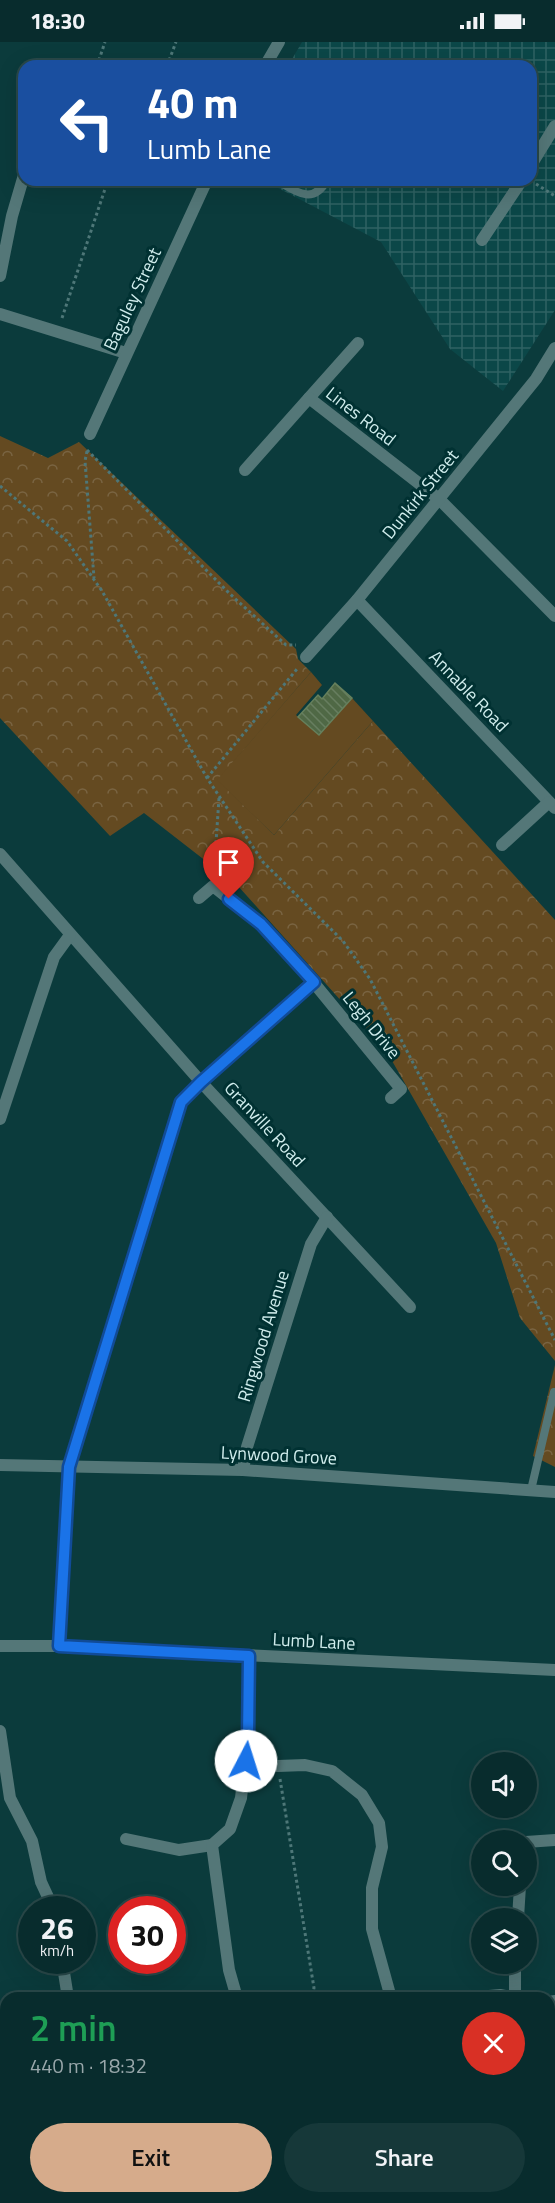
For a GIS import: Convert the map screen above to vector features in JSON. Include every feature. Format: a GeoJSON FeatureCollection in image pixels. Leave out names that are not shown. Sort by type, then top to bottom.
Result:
{"type":"FeatureCollection","features":[{"type":"Feature","properties":{"kind":"street"},"geometry":{"type":"LineString","coordinates":[[268,60],[279,42]]}},
{"type":"Feature","properties":{"kind":"street"},"geometry":{"type":"LineString","coordinates":[[537,155],[555,126]]}},
{"type":"Feature","properties":{"kind":"street"},"geometry":{"type":"LineString","coordinates":[[0,276],[12,216],[21,186]]}},
{"type":"Feature","properties":{"kind":"street","name":"Baguley Street"},"geometry":{"type":"LineString","coordinates":[[90,434],[204,186]]}},
{"type":"Feature","properties":{"kind":"street"},"geometry":{"type":"LineString","coordinates":[[483,240],[518,186]]}},
{"type":"Feature","properties":{"kind":"street"},"geometry":{"type":"LineString","coordinates":[[0,314],[126,353]]}},
{"type":"Feature","properties":{"kind":"street"},"geometry":{"type":"LineString","coordinates":[[309,398],[358,343]]}},
{"type":"Feature","properties":{"kind":"street","name":"Dunkirk Street"},"geometry":{"type":"LineString","coordinates":[[306,657],[357,600],[536,379],[555,348]]}},
{"type":"Feature","properties":{"kind":"street","name":"Lines Road"},"geometry":{"type":"LineString","coordinates":[[245,470],[309,398],[439,499],[555,616]]}},
{"type":"Feature","properties":{"kind":"street","name":"Annable Road"},"geometry":{"type":"LineString","coordinates":[[357,600],[552,805]]}},
{"type":"Feature","properties":{"kind":"street"},"geometry":{"type":"LineString","coordinates":[[502,845],[552,805]]}},
{"type":"Feature","properties":{"kind":"street","name":"Granville Road"},"geometry":{"type":"LineString","coordinates":[[0,854],[201,1082],[410,1307]]}},
{"type":"Feature","properties":{"kind":"street"},"geometry":{"type":"LineString","coordinates":[[199,898],[213,886]]}},
{"type":"Feature","properties":{"kind":"street","name":"Legh Drive"},"geometry":{"type":"LineString","coordinates":[[213,886],[261,924],[314,982],[401,1089],[391,1098]]}},
{"type":"Feature","properties":{"kind":"street"},"geometry":{"type":"LineString","coordinates":[[0,1119],[54,957],[70,934]]}},
{"type":"Feature","properties":{"kind":"street"},"geometry":{"type":"LineString","coordinates":[[59,1646],[69,1467],[181,1102],[314,982]]}},
{"type":"Feature","properties":{"kind":"street","name":"Ringwood Avenue"},"geometry":{"type":"LineString","coordinates":[[243,1470],[247,1448],[311,1244],[327,1217]]}},
{"type":"Feature","properties":{"kind":"street","name":"Lynwood Grove"},"geometry":{"type":"LineString","coordinates":[[0,1465],[243,1470],[555,1492]]}},
{"type":"Feature","properties":{"kind":"street","name":"Lumb Lane"},"geometry":{"type":"LineString","coordinates":[[0,1646],[59,1646],[555,1670]]}},
{"type":"Feature","properties":{"kind":"street"},"geometry":{"type":"LineString","coordinates":[[126,1839],[179,1850],[212,1845],[230,1829],[241,1798],[246,1761],[249,1656]]}},
{"type":"Feature","properties":{"kind":"street"},"geometry":{"type":"LineString","coordinates":[[0,1731],[10,1798],[32,1840],[42,1882],[48,1896]]}},
{"type":"Feature","properties":{"kind":"street"},"geometry":{"type":"LineString","coordinates":[[246,1761],[278,1766],[305,1765],[332,1771],[362,1795],[379,1823],[382,1847],[372,1888],[372,1929],[389,1992]]}},
{"type":"Feature","properties":{"kind":"street"},"geometry":{"type":"LineString","coordinates":[[537,1841],[555,1840]]}},
{"type":"Feature","properties":{"kind":"street"},"geometry":{"type":"LineString","coordinates":[[212,1845],[229,1970],[235,1992]]}},
{"type":"Feature","properties":{"kind":"street"},"geometry":{"type":"LineString","coordinates":[[64,1974],[67,1992]]}},
{"type":"Feature","properties":{"kind":"street"},"geometry":{"type":"LineString","coordinates":[[515,1974],[516,1992]]}},
{"type":"Feature","properties":{"kind":"lane"},"geometry":{"type":"LineString","coordinates":[[286,186],[298,193],[311,195],[323,186]]}},
{"type":"Feature","properties":{"kind":"lane"},"geometry":{"type":"LineString","coordinates":[[531,1490],[554,1392]]}},
{"type":"Feature","properties":{"kind":"path"},"geometry":{"type":"LineString","coordinates":[[99,60],[105,42]]}},
{"type":"Feature","properties":{"kind":"path"},"geometry":{"type":"LineString","coordinates":[[170,60],[176,42]]}},
{"type":"Feature","properties":{"kind":"path"},"geometry":{"type":"LineString","coordinates":[[537,185],[555,196]]}},
{"type":"Feature","properties":{"kind":"path"},"geometry":{"type":"LineString","coordinates":[[57,332],[106,186]]}},
{"type":"Feature","properties":{"kind":"path"},"geometry":{"type":"LineString","coordinates":[[90,434],[86,461],[94,581]]}},
{"type":"Feature","properties":{"kind":"path"},"geometry":{"type":"LineString","coordinates":[[87,450],[230,594],[286,645],[297,645],[306,657],[207,778]]}},
{"type":"Feature","properties":{"kind":"path"},"geometry":{"type":"LineString","coordinates":[[0,486],[67,541],[94,581],[207,778],[262,862],[343,941],[370,979],[555,1340]]}},
{"type":"Feature","properties":{"kind":"path"},"geometry":{"type":"LineString","coordinates":[[213,886],[219,797]]}},
{"type":"Feature","properties":{"kind":"path"},"geometry":{"type":"LineString","coordinates":[[278,1766],[313,1992]]}},
{"type":"Feature","properties":{"kind":"shaded area"},"geometry":{"type":"Polygon","coordinates":[[[302,42],[555,42],[555,310],[503,391],[450,349],[381,242],[274,186],[537,186],[537,60],[292,60],[302,42]]]}},
{"type":"Feature","properties":{"kind":"green space"},"geometry":{"type":"Polygon","coordinates":[[[0,436],[48,458],[79,442],[296,649],[298,659],[311,672],[218,780],[274,835],[373,721],[555,920],[555,1361],[520,1318],[496,1243],[387,1052],[238,886],[144,813],[110,836],[0,718],[0,436]]]}},
{"type":"Feature","properties":{"kind":"green space"},"geometry":{"type":"Polygon","coordinates":[[[311,672],[322,685],[296,715],[319,735],[352,698],[373,721],[274,835],[217,780],[311,672]]]}},
{"type":"Feature","properties":{"kind":"green space"},"geometry":{"type":"Polygon","coordinates":[[[555,1365],[555,1467],[533,1456],[555,1365]]]}},
{"type":"Feature","properties":{"kind":"building"},"geometry":{"type":"Polygon","coordinates":[[[335,683],[352,698],[319,735],[298,717],[318,695],[322,699],[335,683]]]}},
{"type":"Feature","properties":{"kind":"route"},"geometry":{"type":"LineString","coordinates":[[229,899],[261,924],[314,982],[181,1102],[69,1467],[59,1646],[249,1656],[246,1761]]}}]}
